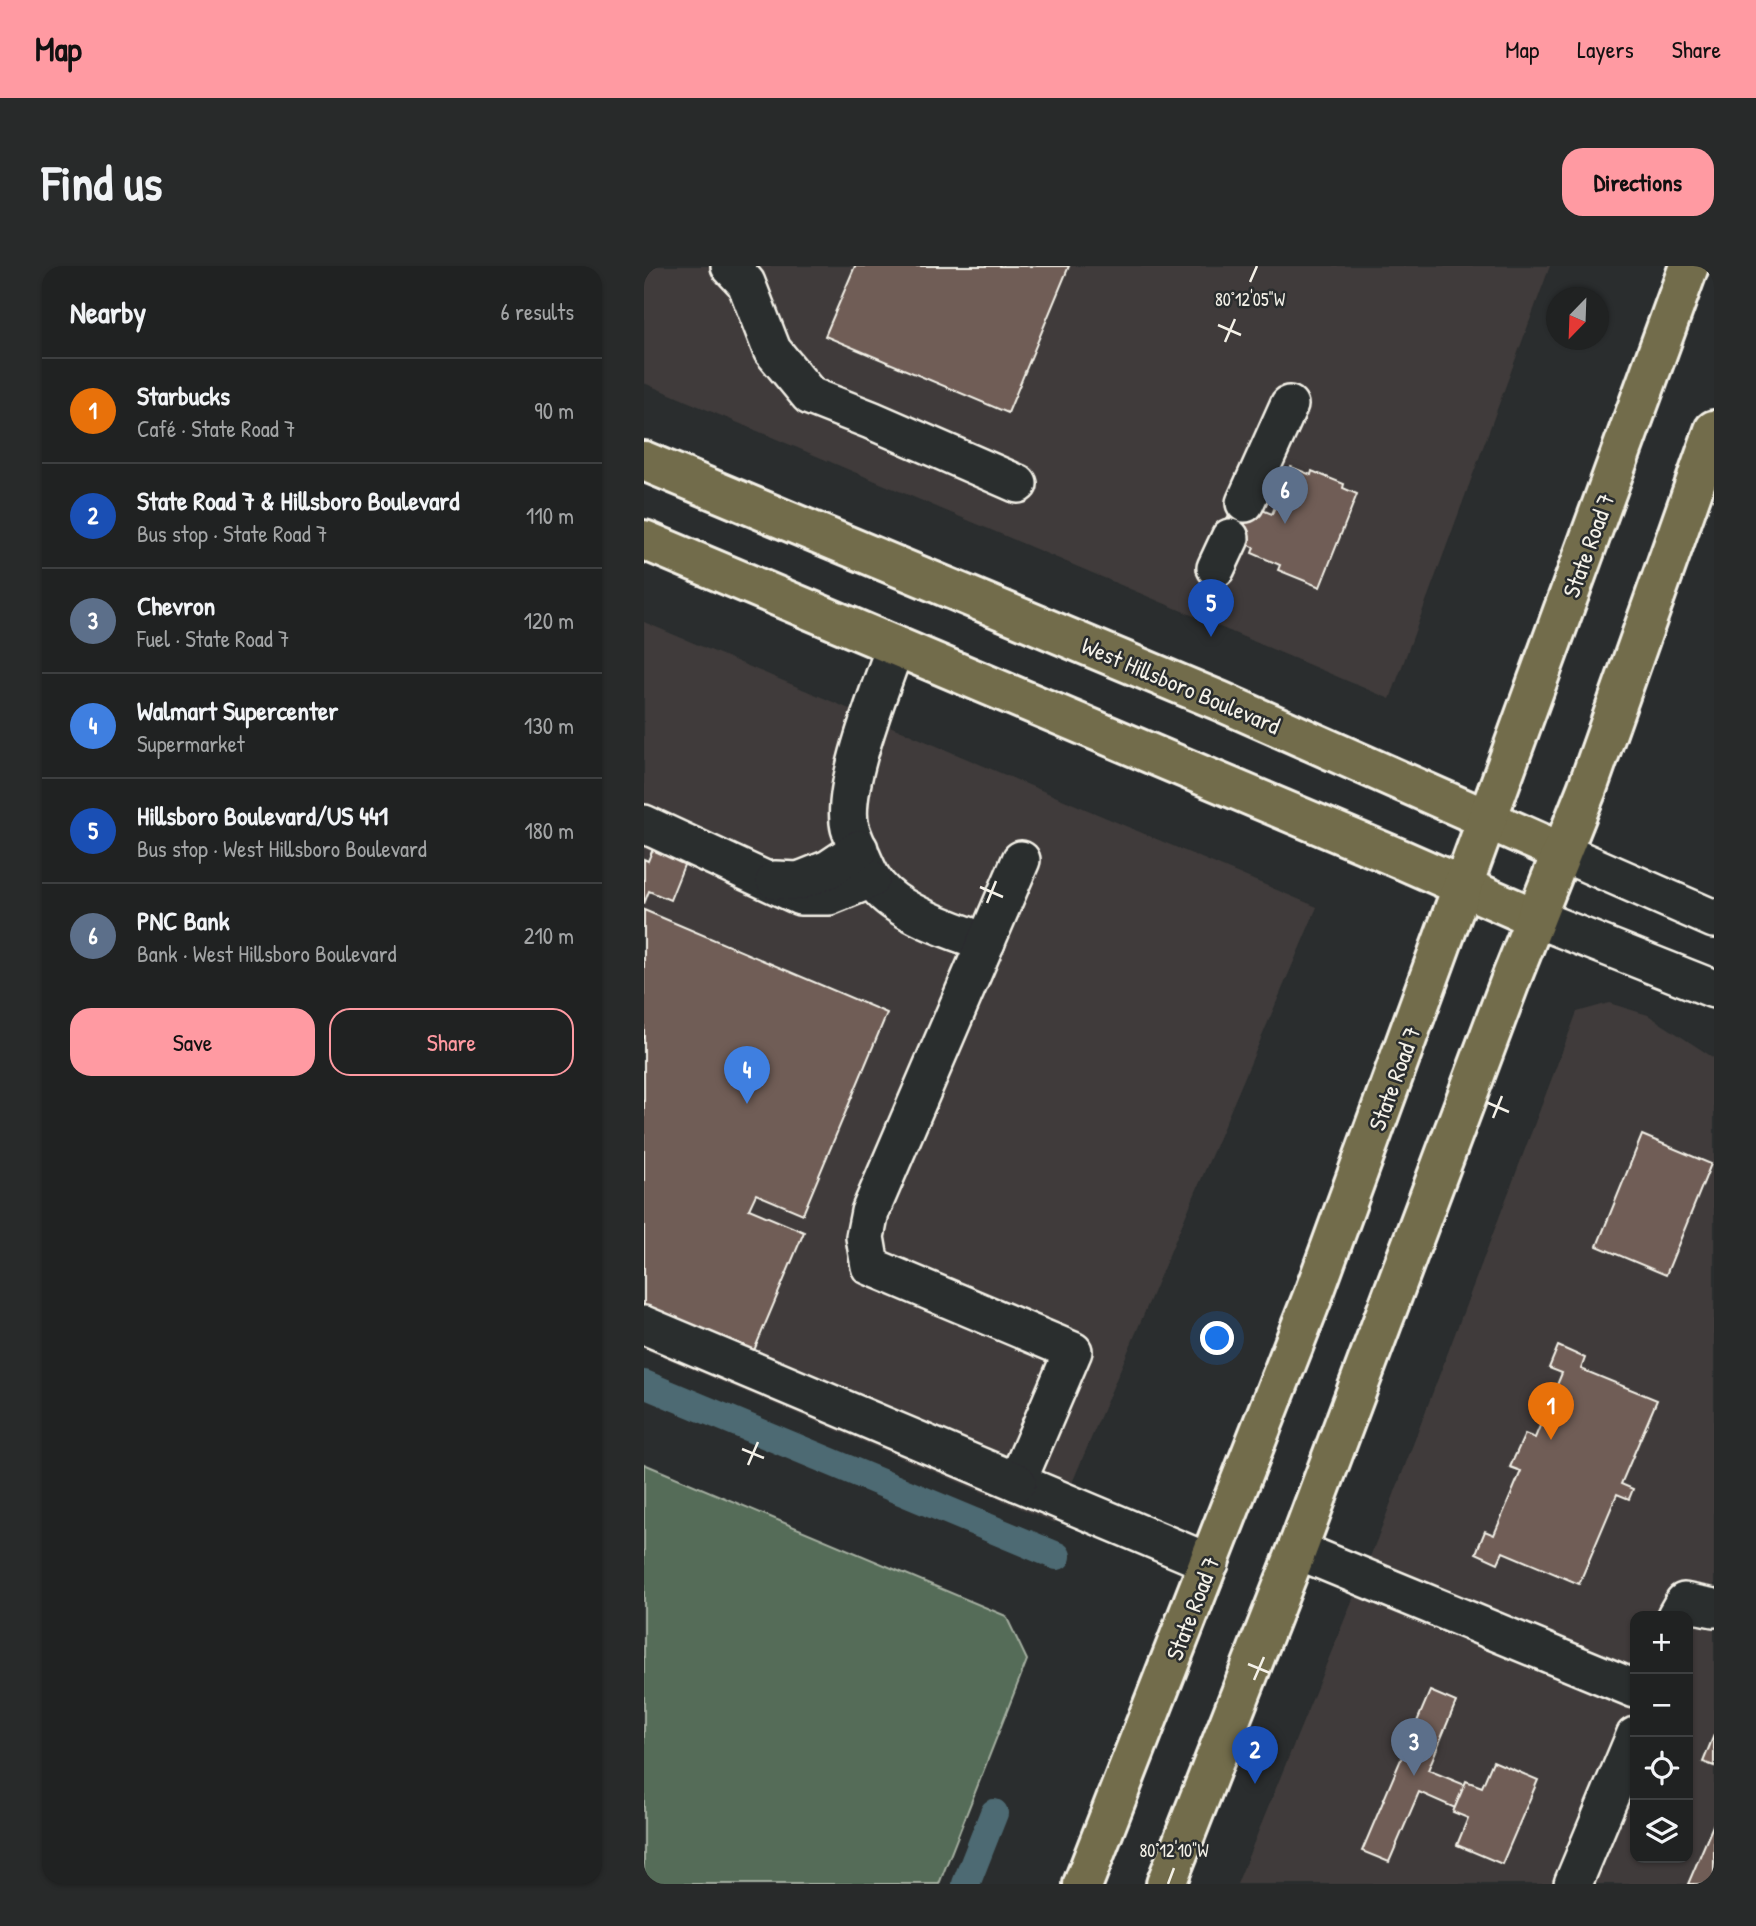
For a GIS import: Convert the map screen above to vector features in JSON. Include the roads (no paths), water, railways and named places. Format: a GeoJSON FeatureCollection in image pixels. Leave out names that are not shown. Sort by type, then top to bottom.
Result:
{"type":"FeatureCollection","features":[{"type":"Feature","properties":{"kind":"main road","name":"State Road 7"},"geometry":{"type":"LineString","coordinates":[[1083,1884],[1314,1293],[1465,886],[1689,266]]}},
{"type":"Feature","properties":{"kind":"main road"},"geometry":{"type":"LineString","coordinates":[[1166,1884],[1297,1550],[1591,776],[1714,430]]}},
{"type":"Feature","properties":{"kind":"main road","name":"West Hillsboro Boulevard"},"geometry":{"type":"LineString","coordinates":[[644,461],[1211,698],[1562,852]]}},
{"type":"Feature","properties":{"kind":"main road"},"geometry":{"type":"LineString","coordinates":[[644,540],[1465,886],[1535,918]]}},
{"type":"Feature","properties":{"kind":"street"},"geometry":{"type":"LineString","coordinates":[[730,266],[746,283],[772,350],[810,396],[1018,484]]}},
{"type":"Feature","properties":{"kind":"street"},"geometry":{"type":"LineString","coordinates":[[1245,503],[1289,405]]}},
{"type":"Feature","properties":{"kind":"street"},"geometry":{"type":"LineString","coordinates":[[895,647],[861,747],[850,790],[849,826],[865,864],[886,895],[915,913],[962,935],[986,942]]}},
{"type":"Feature","properties":{"kind":"street"},"geometry":{"type":"LineString","coordinates":[[644,824],[767,880],[799,881],[829,869],[865,864]]}},
{"type":"Feature","properties":{"kind":"street","name":"West Hillsboro Boulevard"},"geometry":{"type":"LineString","coordinates":[[1562,852],[1714,919]]}},
{"type":"Feature","properties":{"kind":"street"},"geometry":{"type":"LineString","coordinates":[[1017,1482],[1073,1351],[870,1266],[865,1237],[870,1212],[1021,860]]}},
{"type":"Feature","properties":{"kind":"street"},"geometry":{"type":"LineString","coordinates":[[1535,918],[1714,989]]}},
{"type":"Feature","properties":{"kind":"street"},"geometry":{"type":"LineString","coordinates":[[644,1325],[1210,1563]]}},
{"type":"Feature","properties":{"kind":"street"},"geometry":{"type":"LineString","coordinates":[[1297,1550],[1630,1687]]}},
{"type":"Feature","properties":{"kind":"street"},"geometry":{"type":"LineString","coordinates":[[1679,1611],[1684,1602],[1714,1608]]}},
{"type":"Feature","properties":{"kind":"street"},"geometry":{"type":"LineString","coordinates":[[1573,1884],[1635,1737]]}},
{"type":"Feature","properties":{"kind":"waterway"},"geometry":{"type":"LineString","coordinates":[[644,1384],[1057,1556]]}},
{"type":"Feature","properties":{"kind":"waterway"},"geometry":{"type":"LineString","coordinates":[[966,1884],[994,1813]]}},
{"type":"Feature","properties":{"kind":"place","name":"PNC Bank"},"geometry":{"type":"Point","coordinates":[1285,524]}},
{"type":"Feature","properties":{"kind":"place","name":"Hillsboro Boulevard/US 441"},"geometry":{"type":"Point","coordinates":[1211,637]}},
{"type":"Feature","properties":{"kind":"place","name":"Walmart Supercenter"},"geometry":{"type":"Point","coordinates":[747,1104]}},
{"type":"Feature","properties":{"kind":"place","name":"Starbucks"},"geometry":{"type":"Point","coordinates":[1551,1440]}},
{"type":"Feature","properties":{"kind":"place","name":"Chevron"},"geometry":{"type":"Point","coordinates":[1414,1776]}},
{"type":"Feature","properties":{"kind":"place","name":"State Road 7 & Hillsboro Boulevard"},"geometry":{"type":"Point","coordinates":[1255,1784]}}]}
